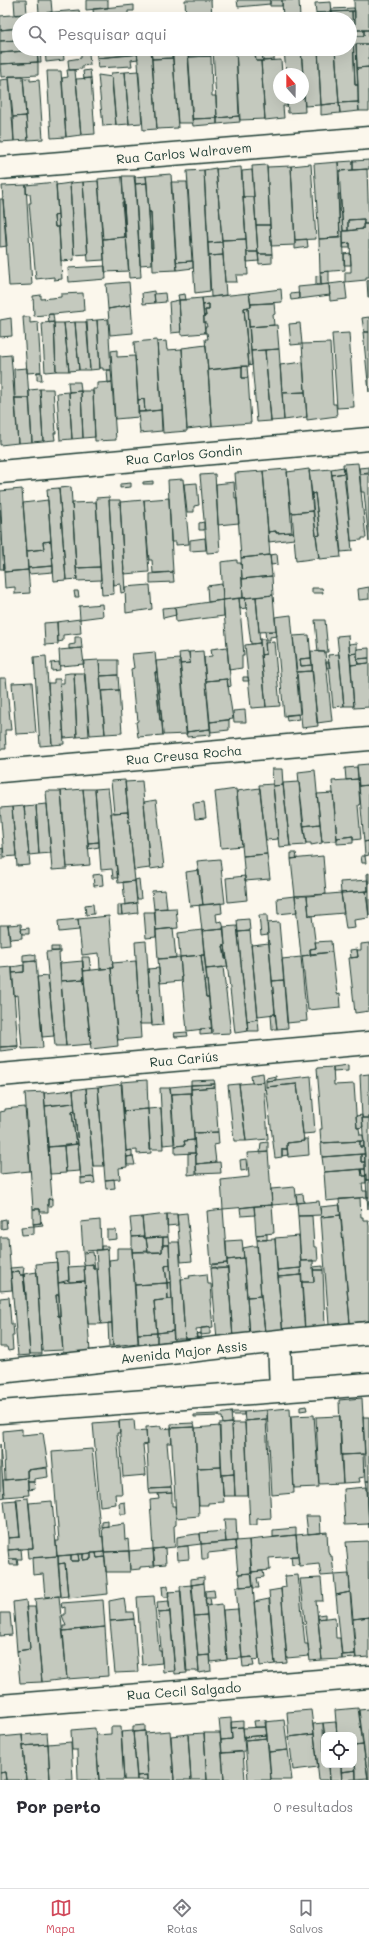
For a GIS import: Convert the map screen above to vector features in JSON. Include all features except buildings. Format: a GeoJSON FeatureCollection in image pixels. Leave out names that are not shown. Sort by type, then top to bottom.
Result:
{"type":"FeatureCollection","features":[{"type":"Feature","properties":{"kind":"street","name":"Rua Carlos Walravem"},"geometry":{"type":"LineString","coordinates":[[0,168],[369,138]]}},
{"type":"Feature","properties":{"kind":"street","name":"Rua Carlos Gondin"},"geometry":{"type":"LineString","coordinates":[[0,472],[369,439]]}},
{"type":"Feature","properties":{"kind":"street","name":"Rua Creusa Rocha"},"geometry":{"type":"LineString","coordinates":[[0,771],[369,739]]}},
{"type":"Feature","properties":{"kind":"street","name":"Rua Cariús"},"geometry":{"type":"LineString","coordinates":[[0,1075],[369,1043]]}},
{"type":"Feature","properties":{"kind":"street","name":"Avenida Major Assis"},"geometry":{"type":"LineString","coordinates":[[0,1372],[279,1341],[369,1333]]}},
{"type":"Feature","properties":{"kind":"street"},"geometry":{"type":"LineString","coordinates":[[279,1341],[281,1391]]}},
{"type":"Feature","properties":{"kind":"street"},"geometry":{"type":"LineString","coordinates":[[0,1412],[369,1384]]}},
{"type":"Feature","properties":{"kind":"street","name":"Rua Cecil Salgado"},"geometry":{"type":"LineString","coordinates":[[0,1706],[369,1677]]}}]}
